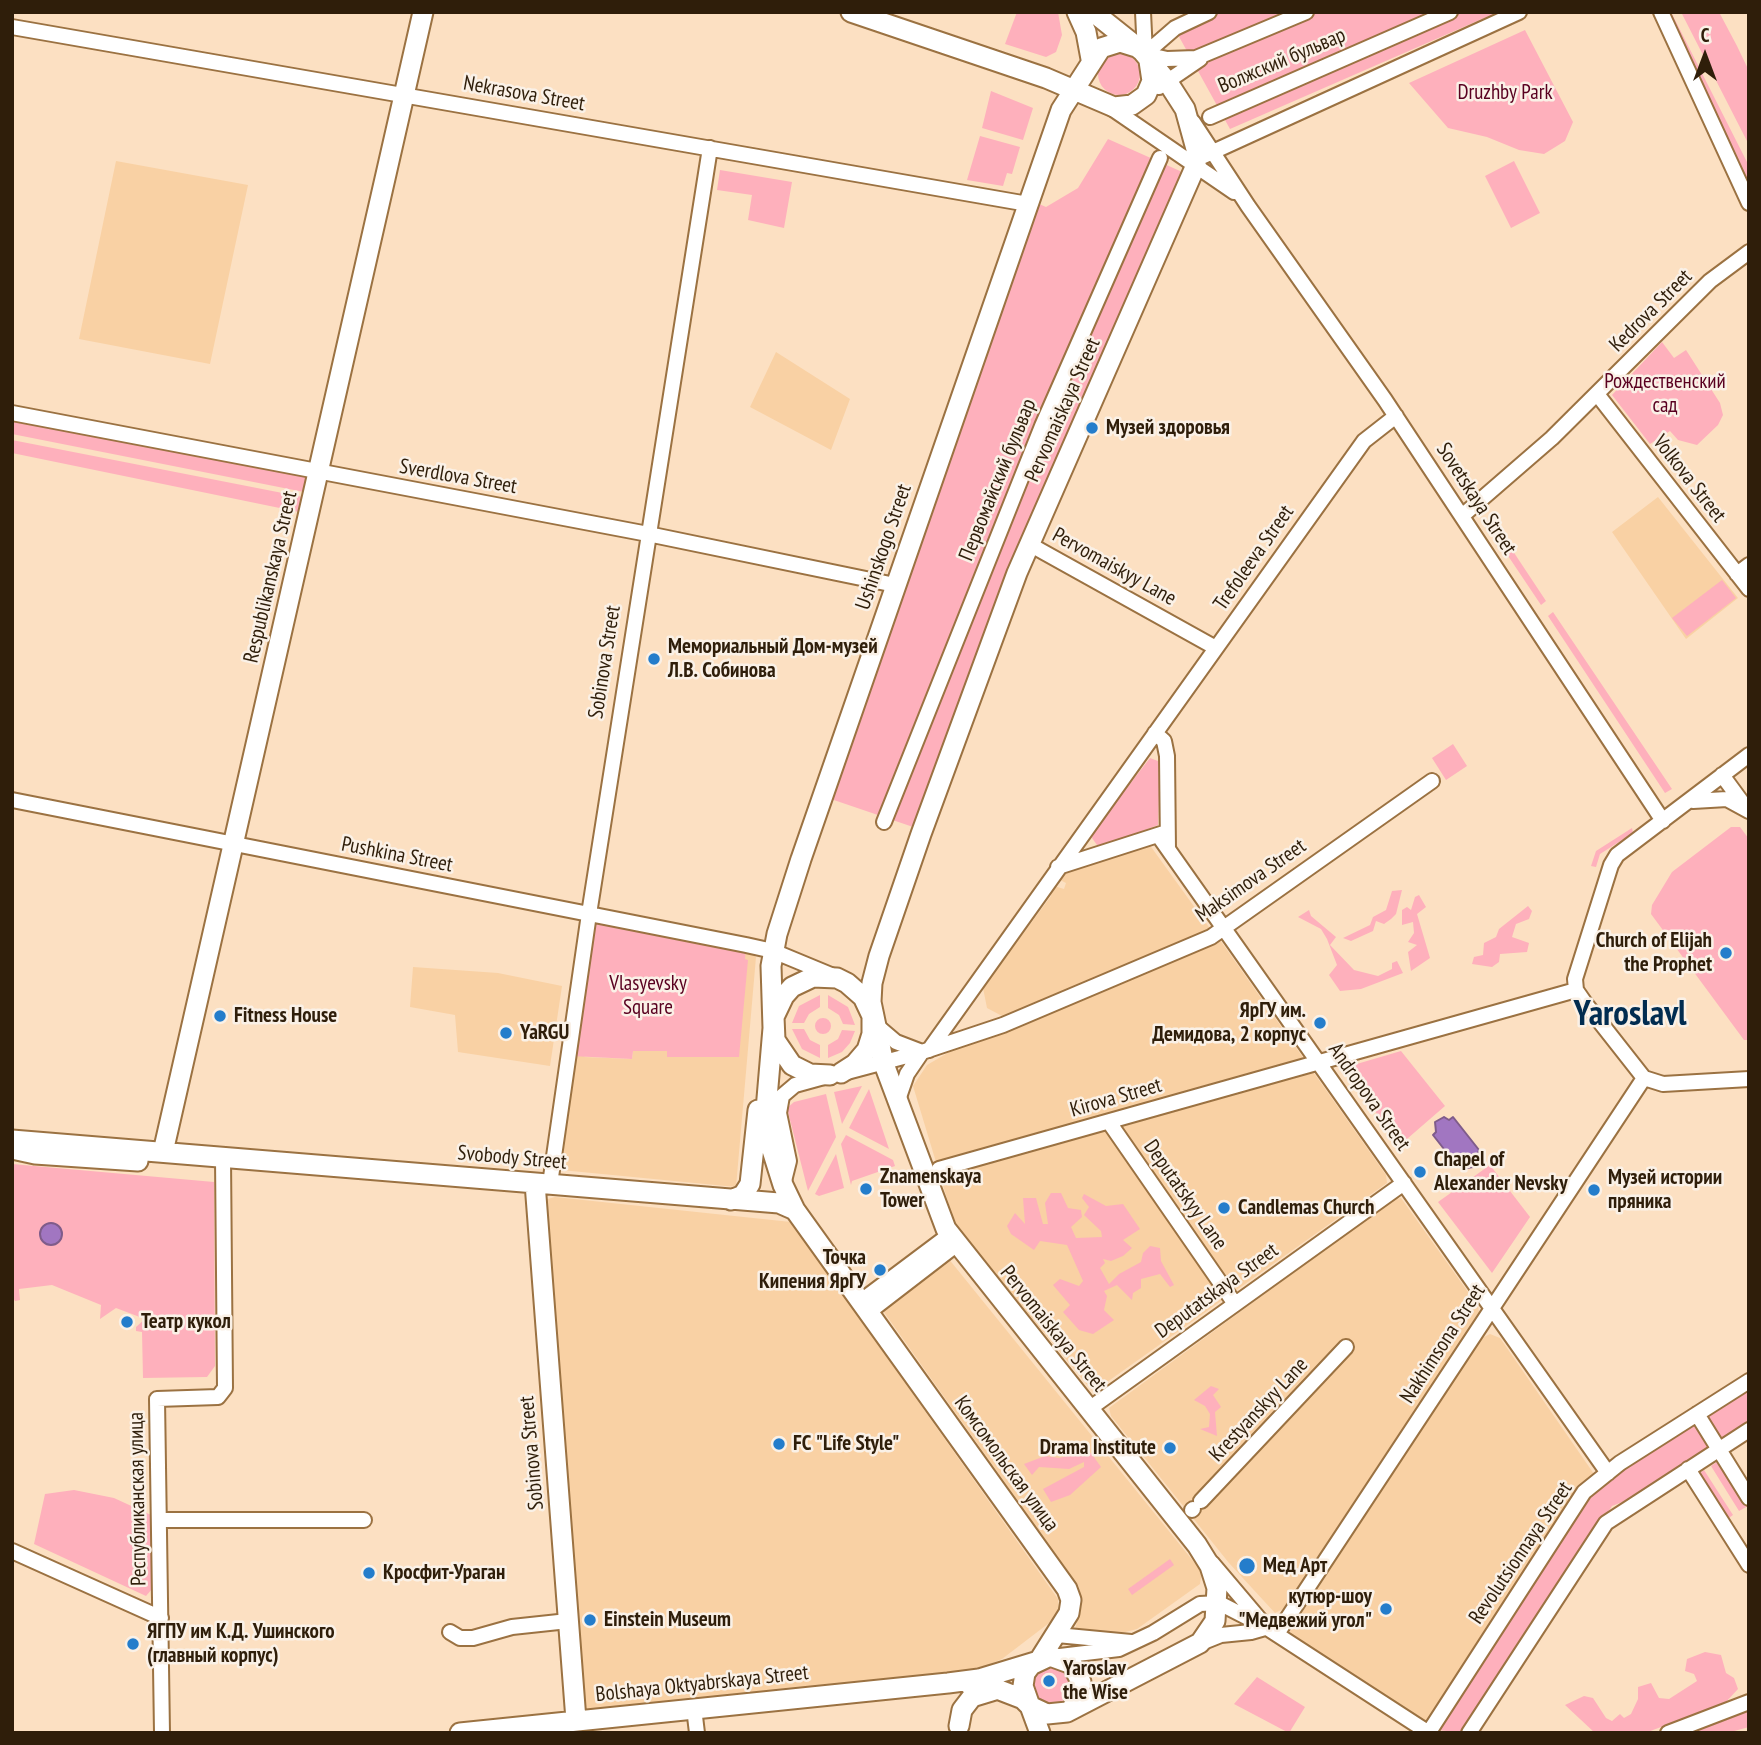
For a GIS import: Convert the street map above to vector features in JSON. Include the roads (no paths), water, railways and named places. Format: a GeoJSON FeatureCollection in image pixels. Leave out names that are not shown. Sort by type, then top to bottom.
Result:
{"type":"FeatureCollection","features":[{"type":"Feature","properties":{"kind":"main road","name":"Respublikanskaya Street"},"geometry":{"type":"LineString","coordinates":[[162,1158],[423,12]]}},
{"type":"Feature","properties":{"kind":"main road"},"geometry":{"type":"LineString","coordinates":[[851,12],[881,17],[1046,78],[1103,103],[1126,107],[1142,98],[1152,81],[1144,54]]}},
{"type":"Feature","properties":{"kind":"main road"},"geometry":{"type":"LineString","coordinates":[[1077,12],[1086,32],[1091,91],[1103,103]]}},
{"type":"Feature","properties":{"kind":"main road"},"geometry":{"type":"LineString","coordinates":[[1093,12],[1144,54],[1167,81],[1185,109],[1196,149],[1196,164]]}},
{"type":"Feature","properties":{"kind":"main road"},"geometry":{"type":"LineString","coordinates":[[1046,78],[1072,74],[1089,64],[1101,48],[1114,43],[1144,54]]}},
{"type":"Feature","properties":{"kind":"main road","name":"Ushinskogo Street"},"geometry":{"type":"LineString","coordinates":[[773,1028],[773,951],[790,891],[1061,110],[1089,64]]}},
{"type":"Feature","properties":{"kind":"main road"},"geometry":{"type":"LineString","coordinates":[[1046,78],[1057,88],[1061,110]]}},
{"type":"Feature","properties":{"kind":"main road","name":"Pervomaiskaya Street"},"geometry":{"type":"LineString","coordinates":[[1196,164],[1029,544],[969,699],[879,956],[872,983],[872,1016],[884,1064],[953,1240],[1197,1545],[1210,1566],[1219,1603]]}},
{"type":"Feature","properties":{"kind":"main road"},"geometry":{"type":"LineString","coordinates":[[773,1028],[779,1049],[792,1065],[810,1074],[836,1074],[855,1064],[867,1050],[872,1034],[872,1016],[863,997],[848,983],[825,976],[813,977],[792,987],[778,1006],[773,1028],[767,1079],[766,1110],[771,1147],[783,1185],[795,1210]]}},
{"type":"Feature","properties":{"kind":"main road"},"geometry":{"type":"LineString","coordinates":[[731,1200],[743,1195],[750,1184],[758,1108],[767,1079]]}},
{"type":"Feature","properties":{"kind":"main road","name":"Svobody Street"},"geometry":{"type":"LineString","coordinates":[[12,1139],[35,1147]]}},
{"type":"Feature","properties":{"kind":"main road","name":"Svobody Street"},"geometry":{"type":"LineString","coordinates":[[12,1149],[35,1147],[162,1158],[223,1158],[779,1203],[795,1210]]}},
{"type":"Feature","properties":{"kind":"main road","name":"Sobinova Street"},"geometry":{"type":"LineString","coordinates":[[542,1184],[568,1621],[577,1726]]}},
{"type":"Feature","properties":{"kind":"main road"},"geometry":{"type":"LineString","coordinates":[[751,1201],[770,1195],[783,1185]]}},
{"type":"Feature","properties":{"kind":"main road","name":"Комсомольская улица"},"geometry":{"type":"LineString","coordinates":[[795,1210],[1067,1589],[1070,1609],[1044,1659]]}},
{"type":"Feature","properties":{"kind":"main road"},"geometry":{"type":"LineString","coordinates":[[963,1686],[1006,1691],[1047,1714],[1070,1710],[1200,1643],[1212,1628],[1219,1603]]}},
{"type":"Feature","properties":{"kind":"main road"},"geometry":{"type":"LineString","coordinates":[[1040,1733],[1024,1693],[1023,1679],[1044,1659]]}},
{"type":"Feature","properties":{"kind":"main road"},"geometry":{"type":"LineString","coordinates":[[963,1686],[1044,1659],[1072,1664],[1080,1675],[1081,1690],[1060,1733]]}},
{"type":"Feature","properties":{"kind":"main road","name":"Bolshaya Oktyabrskaya Street"},"geometry":{"type":"LineString","coordinates":[[460,1733],[577,1726],[694,1707],[963,1686]]}},
{"type":"Feature","properties":{"kind":"main road"},"geometry":{"type":"LineString","coordinates":[[959,1730],[962,1710],[972,1697],[986,1690],[1006,1691]]}},
{"type":"Feature","properties":{"kind":"street"},"geometry":{"type":"LineString","coordinates":[[1143,12],[1144,54]]}},
{"type":"Feature","properties":{"kind":"street"},"geometry":{"type":"LineString","coordinates":[[1144,54],[1175,28],[1209,12]]}},
{"type":"Feature","properties":{"kind":"street"},"geometry":{"type":"LineString","coordinates":[[1142,98],[1208,54],[1307,12]]}},
{"type":"Feature","properties":{"kind":"street","name":"Волжский бульвар"},"geometry":{"type":"LineString","coordinates":[[1210,117],[1450,12]]}},
{"type":"Feature","properties":{"kind":"street","name":"Pervomaiskaya Street"},"geometry":{"type":"LineString","coordinates":[[1196,164],[1212,150],[1519,12]]}},
{"type":"Feature","properties":{"kind":"street"},"geometry":{"type":"LineString","coordinates":[[1661,12],[1749,203]]}},
{"type":"Feature","properties":{"kind":"street","name":"Nekrasova Street"},"geometry":{"type":"LineString","coordinates":[[12,27],[1028,204]]}},
{"type":"Feature","properties":{"kind":"street"},"geometry":{"type":"LineString","coordinates":[[1144,54],[1179,60],[1208,54]]}},
{"type":"Feature","properties":{"kind":"street","name":"Sovetskaya Street"},"geometry":{"type":"LineString","coordinates":[[1103,103],[1196,164],[1248,206]]}},
{"type":"Feature","properties":{"kind":"street","name":"Sovetskaya Street"},"geometry":{"type":"LineString","coordinates":[[1185,109],[1248,206],[1396,416],[1663,821]]}},
{"type":"Feature","properties":{"kind":"street","name":"Sobinova Street"},"geometry":{"type":"LineString","coordinates":[[542,1184],[589,914],[710,148]]}},
{"type":"Feature","properties":{"kind":"street","name":"Первомайский бульвар"},"geometry":{"type":"LineString","coordinates":[[884,822],[1042,426],[1160,158]]}},
{"type":"Feature","properties":{"kind":"street","name":"Kedrova Street"},"geometry":{"type":"LineString","coordinates":[[1462,516],[1486,498],[1597,394],[1710,281],[1749,252]]}},
{"type":"Feature","properties":{"kind":"street","name":"Volkova Street"},"geometry":{"type":"LineString","coordinates":[[1597,394],[1743,569],[1749,589]]}},
{"type":"Feature","properties":{"kind":"street","name":"Sverdlova Street"},"geometry":{"type":"LineString","coordinates":[[12,413],[648,534],[895,585]]}},
{"type":"Feature","properties":{"kind":"street","name":"Trefoleeva Street"},"geometry":{"type":"LineString","coordinates":[[898,1100],[907,1074],[1364,441],[1396,416]]}},
{"type":"Feature","properties":{"kind":"street","name":"Pervomaiskyy Lane"},"geometry":{"type":"LineString","coordinates":[[1029,544],[1216,648]]}},
{"type":"Feature","properties":{"kind":"street"},"geometry":{"type":"LineString","coordinates":[[1058,867],[1163,833],[1167,756],[1164,741],[1155,733]]}},
{"type":"Feature","properties":{"kind":"street"},"geometry":{"type":"LineString","coordinates":[[1749,755],[1692,802],[1618,855],[1611,865],[1577,968],[1576,990],[1644,1078],[1662,1084],[1749,1079]]}},
{"type":"Feature","properties":{"kind":"street"},"geometry":{"type":"LineString","coordinates":[[1722,775],[1749,811]]}},
{"type":"Feature","properties":{"kind":"street","name":"Maksimova Street"},"geometry":{"type":"LineString","coordinates":[[783,1185],[789,1161],[779,1113],[782,1096],[795,1085],[884,1064],[1003,1025],[1211,937],[1432,781]]}},
{"type":"Feature","properties":{"kind":"street"},"geometry":{"type":"LineString","coordinates":[[1692,802],[1727,799],[1749,811]]}},
{"type":"Feature","properties":{"kind":"street","name":"Pushkina Street"},"geometry":{"type":"LineString","coordinates":[[12,800],[773,951],[848,983]]}},
{"type":"Feature","properties":{"kind":"street"},"geometry":{"type":"LineString","coordinates":[[1086,828],[1084,837],[1087,845],[1095,851],[1106,852]]}},
{"type":"Feature","properties":{"kind":"street","name":"Andropova Street"},"geometry":{"type":"LineString","coordinates":[[1163,833],[1168,849],[1608,1473]]}},
{"type":"Feature","properties":{"kind":"street"},"geometry":{"type":"LineString","coordinates":[[1319,1063],[1576,990]]}},
{"type":"Feature","properties":{"kind":"street"},"geometry":{"type":"LineString","coordinates":[[872,1016],[890,1038],[926,1051]]}},
{"type":"Feature","properties":{"kind":"street","name":"Kirova Street"},"geometry":{"type":"LineString","coordinates":[[939,1169],[1319,1063]]}},
{"type":"Feature","properties":{"kind":"street","name":"Nakhimsona Street"},"geometry":{"type":"LineString","coordinates":[[1272,1631],[1291,1613],[1644,1078]]}},
{"type":"Feature","properties":{"kind":"street","name":"Deputatskyy Lane"},"geometry":{"type":"LineString","coordinates":[[1109,1122],[1230,1298]]}},
{"type":"Feature","properties":{"kind":"street","name":"Республиканская улица"},"geometry":{"type":"LineString","coordinates":[[162,1733],[157,1399],[218,1397],[225,1388],[223,1158]]}},
{"type":"Feature","properties":{"kind":"street","name":"Deputatskaya Street"},"geometry":{"type":"LineString","coordinates":[[1089,1409],[1230,1298],[1404,1183]]}},
{"type":"Feature","properties":{"kind":"street"},"geometry":{"type":"LineString","coordinates":[[865,1306],[953,1240]]}},
{"type":"Feature","properties":{"kind":"street","name":"Krestyanskyy Lane"},"geometry":{"type":"LineString","coordinates":[[1195,1507],[1346,1347]]}},
{"type":"Feature","properties":{"kind":"street","name":"Revolutsionnaya Street"},"geometry":{"type":"LineString","coordinates":[[1429,1733],[1582,1495],[1608,1473],[1749,1381]]}},
{"type":"Feature","properties":{"kind":"street"},"geometry":{"type":"LineString","coordinates":[[1697,1413],[1749,1498]]}},
{"type":"Feature","properties":{"kind":"street"},"geometry":{"type":"LineString","coordinates":[[1469,1733],[1606,1523],[1749,1430]]}},
{"type":"Feature","properties":{"kind":"street"},"geometry":{"type":"LineString","coordinates":[[1688,1469],[1749,1565]]}},
{"type":"Feature","properties":{"kind":"street"},"geometry":{"type":"LineString","coordinates":[[159,1520],[364,1520]]}},
{"type":"Feature","properties":{"kind":"street"},"geometry":{"type":"LineString","coordinates":[[1197,1545],[1272,1631]]}},
{"type":"Feature","properties":{"kind":"street"},"geometry":{"type":"LineString","coordinates":[[12,1551],[161,1618]]}},
{"type":"Feature","properties":{"kind":"street"},"geometry":{"type":"LineString","coordinates":[[1044,1659],[1099,1653],[1136,1642],[1200,1604],[1219,1603],[1272,1631],[1429,1733]]}},
{"type":"Feature","properties":{"kind":"street"},"geometry":{"type":"LineString","coordinates":[[450,1632],[460,1638],[473,1637],[512,1627],[568,1621]]}},
{"type":"Feature","properties":{"kind":"street"},"geometry":{"type":"LineString","coordinates":[[1200,1643],[1221,1635],[1272,1631]]}},
{"type":"Feature","properties":{"kind":"street"},"geometry":{"type":"LineString","coordinates":[[1057,1636],[1136,1642]]}},
{"type":"Feature","properties":{"kind":"street"},"geometry":{"type":"LineString","coordinates":[[959,1730],[963,1686]]}},
{"type":"Feature","properties":{"kind":"street"},"geometry":{"type":"LineString","coordinates":[[1668,1733],[1749,1702]]}},
{"type":"Feature","properties":{"kind":"street"},"geometry":{"type":"LineString","coordinates":[[694,1707],[697,1733]]}},
{"type":"Feature","properties":{"kind":"place","name":"Музей здоровья"},"geometry":{"type":"Point","coordinates":[1092,428]}},
{"type":"Feature","properties":{"kind":"place","name":"Мемориальный Дом-музей Л.В. Собинова"},"geometry":{"type":"Point","coordinates":[654,659]}},
{"type":"Feature","properties":{"kind":"place","name":"Church of Elijah the Prophet"},"geometry":{"type":"Point","coordinates":[1726,953]}},
{"type":"Feature","properties":{"kind":"place","name":"Fitness House"},"geometry":{"type":"Point","coordinates":[220,1016]}},
{"type":"Feature","properties":{"kind":"place","name":"ЯрГУ им. Демидова, 2 корпус"},"geometry":{"type":"Point","coordinates":[1320,1023]}},
{"type":"Feature","properties":{"kind":"place","name":"YaRGU"},"geometry":{"type":"Point","coordinates":[506,1033]}},
{"type":"Feature","properties":{"kind":"place","name":"Chapel of Alexander Nevsky"},"geometry":{"type":"Point","coordinates":[1420,1172]}},
{"type":"Feature","properties":{"kind":"place","name":"Znamenskaya Tower"},"geometry":{"type":"Point","coordinates":[866,1189]}},
{"type":"Feature","properties":{"kind":"place","name":"Музей истории пряника"},"geometry":{"type":"Point","coordinates":[1594,1190]}},
{"type":"Feature","properties":{"kind":"place","name":"Candlemas Church"},"geometry":{"type":"Point","coordinates":[1224,1208]}},
{"type":"Feature","properties":{"kind":"place","name":"Точка Кипения ЯрГУ"},"geometry":{"type":"Point","coordinates":[880,1270]}},
{"type":"Feature","properties":{"kind":"place","name":"Театр кукол"},"geometry":{"type":"Point","coordinates":[127,1322]}},
{"type":"Feature","properties":{"kind":"place","name":"FC \"Life Style\""},"geometry":{"type":"Point","coordinates":[779,1444]}},
{"type":"Feature","properties":{"kind":"place","name":"Drama Institute"},"geometry":{"type":"Point","coordinates":[1170,1448]}},
{"type":"Feature","properties":{"kind":"place","name":"Мед Арт"},"geometry":{"type":"Point","coordinates":[1247,1566]}},
{"type":"Feature","properties":{"kind":"place","name":"Кросфит-Ураган"},"geometry":{"type":"Point","coordinates":[369,1573]}},
{"type":"Feature","properties":{"kind":"place","name":"кутюр-шоу \"Медвежий угол\""},"geometry":{"type":"Point","coordinates":[1386,1609]}},
{"type":"Feature","properties":{"kind":"place","name":"Einstein Museum"},"geometry":{"type":"Point","coordinates":[590,1620]}},
{"type":"Feature","properties":{"kind":"place","name":"ЯГПУ им К.Д. Ушинского (главный корпус)"},"geometry":{"type":"Point","coordinates":[133,1644]}},
{"type":"Feature","properties":{"kind":"place","name":"Yaroslav the Wise"},"geometry":{"type":"Point","coordinates":[1049,1681]}},
{"type":"Feature","properties":{"kind":"district","name":"Yaroslavl"},"geometry":{"type":"Point","coordinates":[1630,1015]}},
{"type":"Feature","properties":{"kind":"park label","name":"Druzhby Park"},"geometry":{"type":"Point","coordinates":[1505,93]}},
{"type":"Feature","properties":{"kind":"park label","name":"Рождественский сад"},"geometry":{"type":"Point","coordinates":[1665,394]}},
{"type":"Feature","properties":{"kind":"park label","name":"Vlasyevsky Square"},"geometry":{"type":"Point","coordinates":[648,996]}}]}
